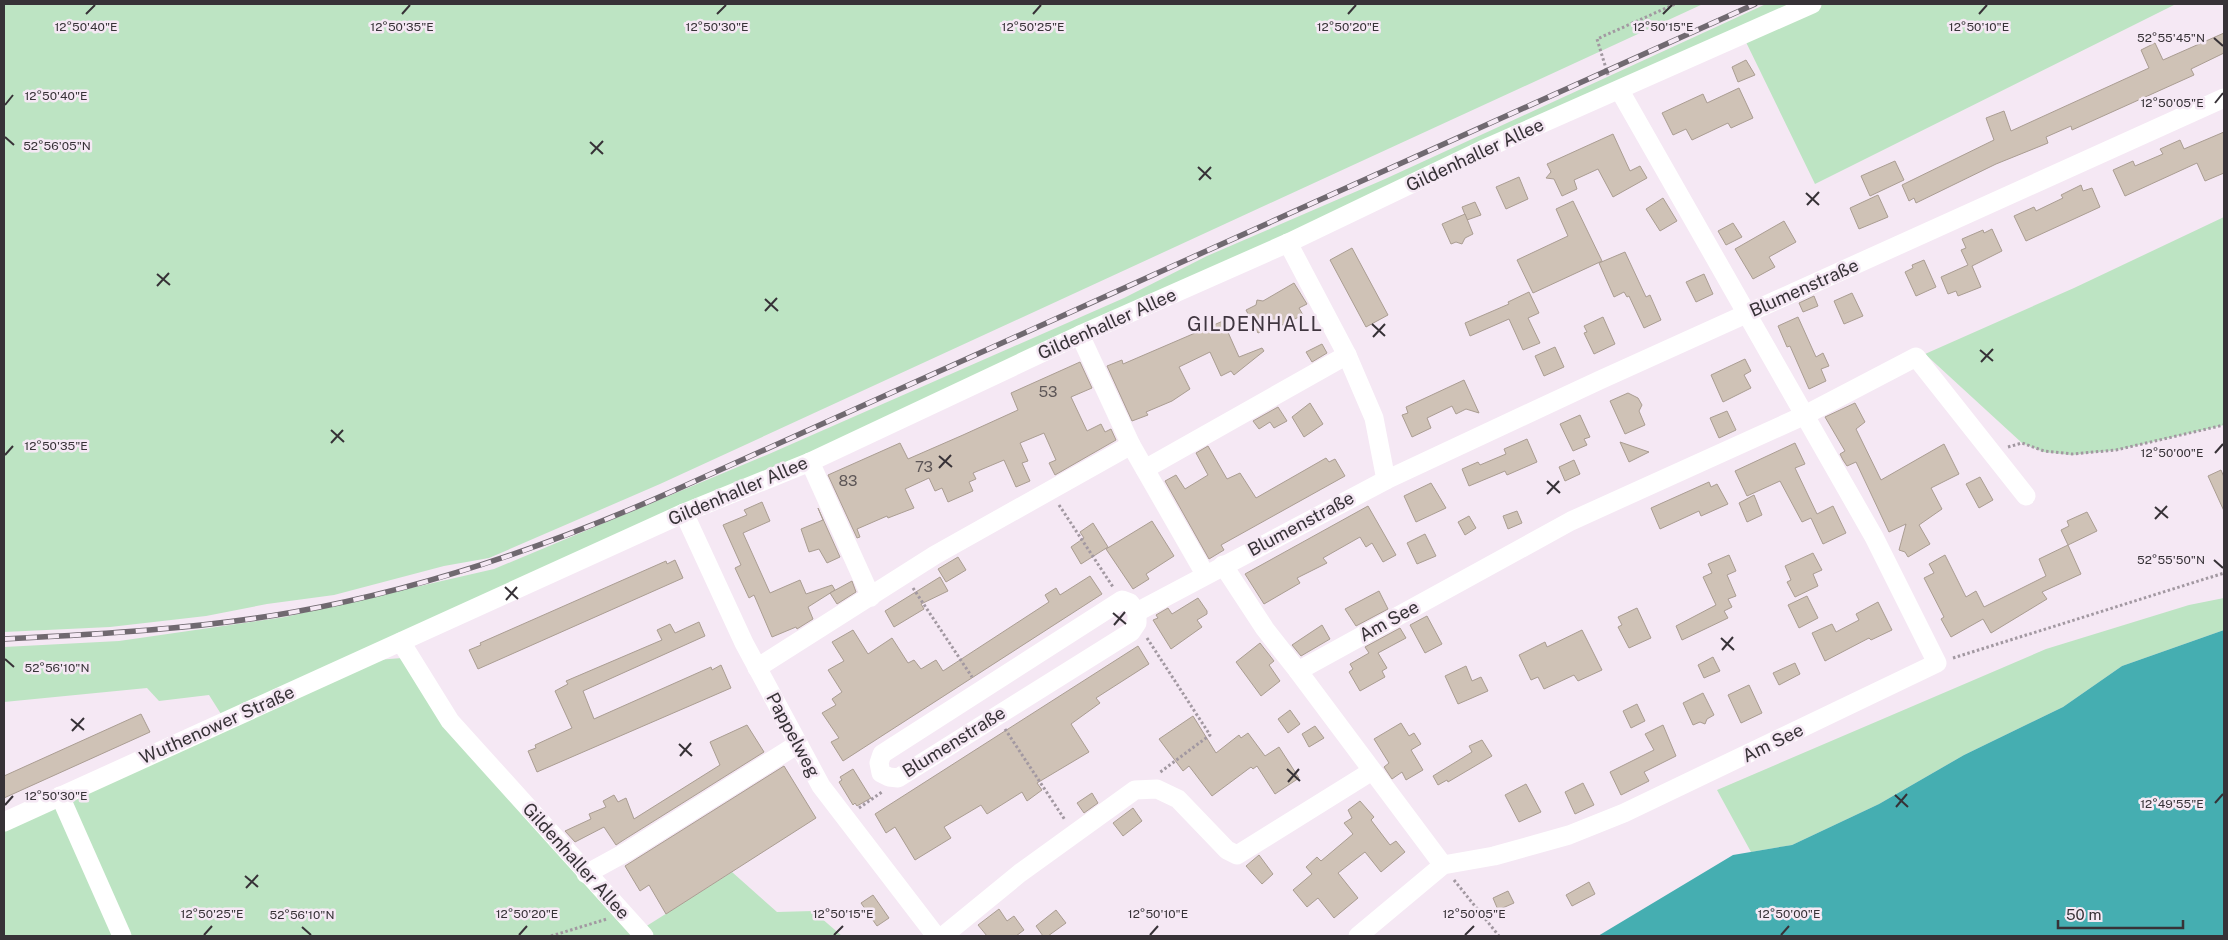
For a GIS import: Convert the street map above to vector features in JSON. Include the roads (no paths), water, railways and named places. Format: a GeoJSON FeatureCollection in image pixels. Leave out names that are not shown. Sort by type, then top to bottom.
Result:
{"type":"FeatureCollection","features":[{"type":"Feature","properties":{"kind":"street","name":"Gildenhaller Allee"},"geometry":{"type":"LineString","coordinates":[[374,654],[684,513],[810,462],[1080,336],[1288,243],[1482,150],[1812,4]]}},
{"type":"Feature","properties":{"kind":"street"},"geometry":{"type":"LineString","coordinates":[[1620,90],[1805,414]]}},
{"type":"Feature","properties":{"kind":"street","name":"Blumenstraße"},"geometry":{"type":"LineString","coordinates":[[1137,618],[1130,603],[1122,600],[882,754],[879,763],[881,773],[889,777],[898,778],[1132,632],[1137,618],[1205,574],[1386,480],[1748,313],[2224,98]]}},
{"type":"Feature","properties":{"kind":"street"},"geometry":{"type":"LineString","coordinates":[[1288,243],[1347,355],[1374,418],[1386,480]]}},
{"type":"Feature","properties":{"kind":"street"},"geometry":{"type":"LineString","coordinates":[[1080,336],[1132,445],[1205,574]]}},
{"type":"Feature","properties":{"kind":"street"},"geometry":{"type":"LineString","coordinates":[[1145,469],[1347,355]]}},
{"type":"Feature","properties":{"kind":"street","name":"Am See"},"geometry":{"type":"LineString","coordinates":[[1298,671],[1571,521],[1805,414],[1916,357],[2026,496]]}},
{"type":"Feature","properties":{"kind":"street","name":"Am See"},"geometry":{"type":"LineString","coordinates":[[1358,936],[1443,865],[1494,856],[1569,835],[1624,813],[1937,663],[1874,537],[1805,414]]}},
{"type":"Feature","properties":{"kind":"street"},"geometry":{"type":"LineString","coordinates":[[758,668],[986,525],[1132,445]]}},
{"type":"Feature","properties":{"kind":"street"},"geometry":{"type":"LineString","coordinates":[[810,462],[872,597]]}},
{"type":"Feature","properties":{"kind":"street","name":"Pappelweg"},"geometry":{"type":"LineString","coordinates":[[684,513],[758,668],[821,786],[843,818],[936,936]]}},
{"type":"Feature","properties":{"kind":"street"},"geometry":{"type":"LineString","coordinates":[[1223,565],[1265,629],[1443,865]]}},
{"type":"Feature","properties":{"kind":"street","name":"Gildenhaller Allee"},"geometry":{"type":"LineString","coordinates":[[401,642],[450,720],[586,874],[644,936]]}},
{"type":"Feature","properties":{"kind":"street","name":"Wuthenower Straße"},"geometry":{"type":"LineString","coordinates":[[4,822],[374,654]]}},
{"type":"Feature","properties":{"kind":"street"},"geometry":{"type":"LineString","coordinates":[[586,874],[628,851],[798,744]]}},
{"type":"Feature","properties":{"kind":"street"},"geometry":{"type":"LineString","coordinates":[[943,936],[1020,873],[1135,790],[1157,788],[1178,799],[1227,850],[1237,855],[1372,771]]}},
{"type":"Feature","properties":{"kind":"street"},"geometry":{"type":"LineString","coordinates":[[60,796],[122,936]]}},
{"type":"Feature","properties":{"kind":"water"},"geometry":{"type":"Polygon","coordinates":[[[2224,630],[2224,936],[1598,936],[1733,855],[1792,845],[1879,804],[1964,755],[2063,707],[2122,666],[2224,630]]]}},
{"type":"Feature","properties":{"kind":"railway"},"geometry":{"type":"LineString","coordinates":[[4,639],[186,627],[294,612],[344,602],[443,577],[540,545],[682,487],[1755,4]]}},
{"type":"Feature","properties":{"kind":"district","name":"GILDENHALL"},"geometry":{"type":"Point","coordinates":[1255,324]}}]}
